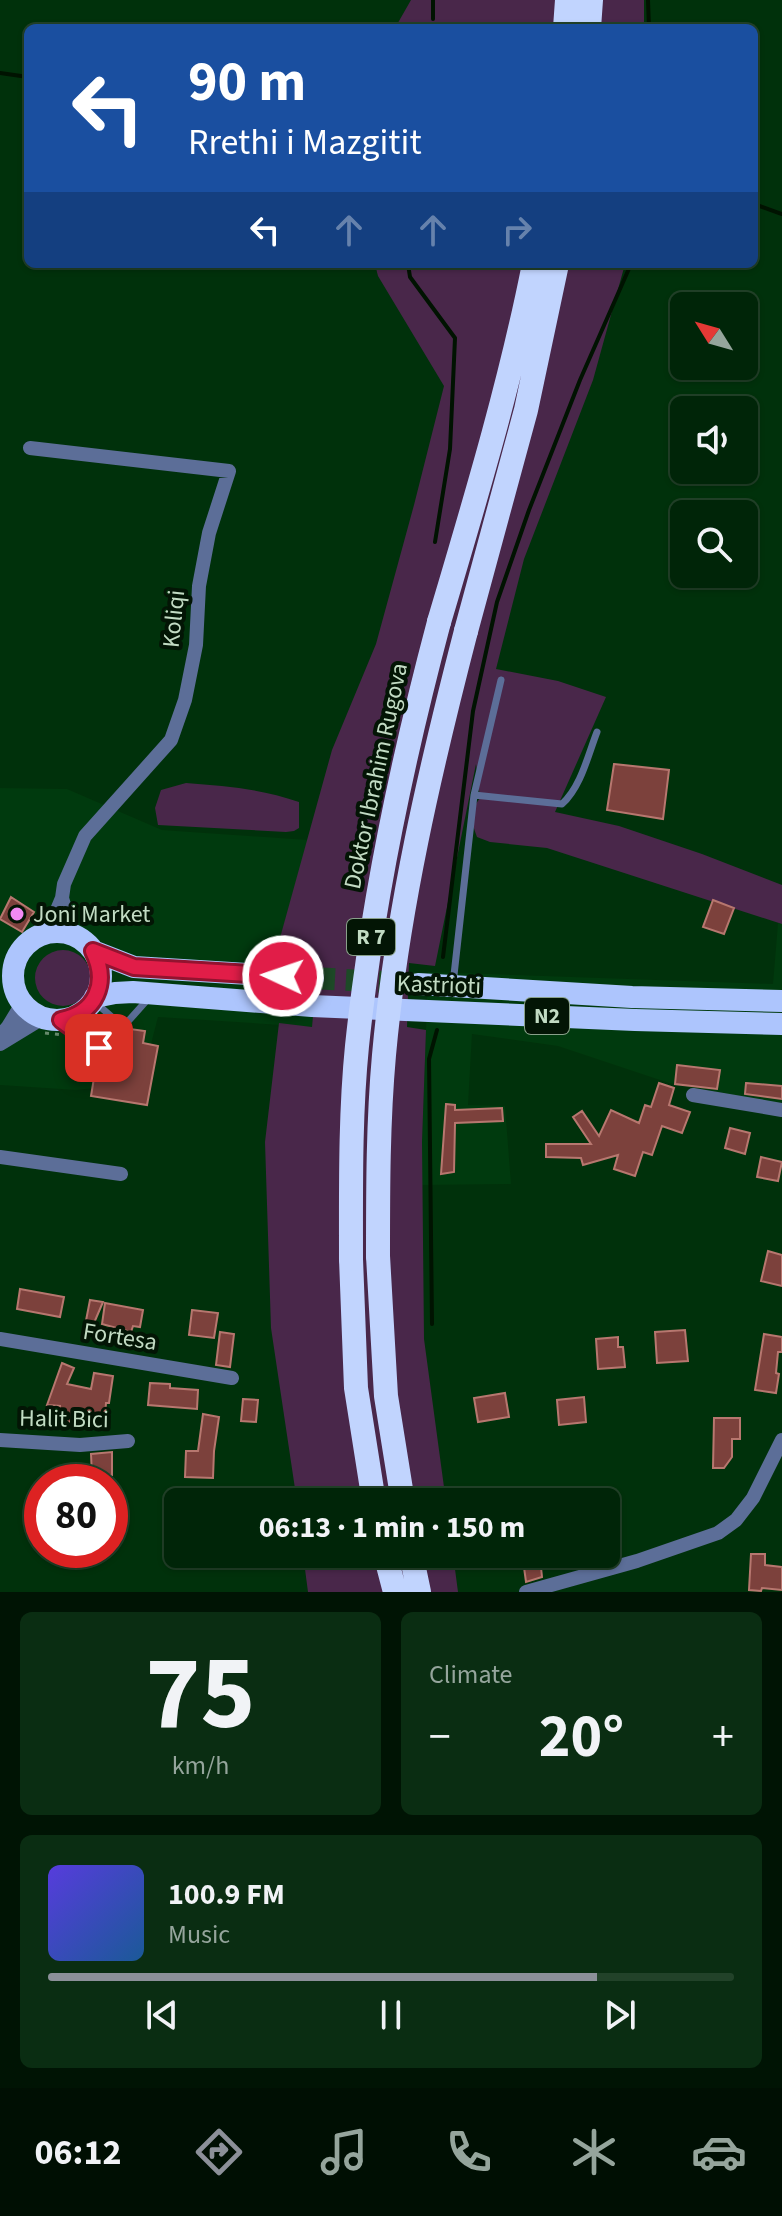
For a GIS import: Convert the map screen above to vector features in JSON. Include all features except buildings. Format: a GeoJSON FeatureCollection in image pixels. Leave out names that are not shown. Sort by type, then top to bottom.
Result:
{"type":"FeatureCollection","features":[{"type":"Feature","properties":{"kind":"highway"},"geometry":{"type":"LineString","coordinates":[[565,24],[567,0]]}},
{"type":"Feature","properties":{"kind":"highway"},"geometry":{"type":"LineString","coordinates":[[589,24],[591,0]]}},
{"type":"Feature","properties":{"kind":"highway","name":"Doktor Ibrahim Rugova"},"geometry":{"type":"LineString","coordinates":[[372,1488],[356,1388],[351,1259],[351,1158],[357,1048],[369,953],[418,703],[496,424],[533,268]]}},
{"type":"Feature","properties":{"kind":"highway","name":"R 7"},"geometry":{"type":"LineString","coordinates":[[401,1488],[386,1396],[378,1256],[378,1157],[384,1056],[393,977],[423,807],[466,631],[526,410],[556,268]]}},
{"type":"Feature","properties":{"kind":"highway"},"geometry":{"type":"LineString","coordinates":[[28,1005],[13,982],[17,957],[35,938],[60,932],[73,935],[93,951],[101,974],[94,999]]}},
{"type":"Feature","properties":{"kind":"highway"},"geometry":{"type":"LineString","coordinates":[[0,953],[25,946]]}},
{"type":"Feature","properties":{"kind":"highway"},"geometry":{"type":"LineString","coordinates":[[93,951],[134,967],[313,978]]}},
{"type":"Feature","properties":{"kind":"highway","name":"Kastrioti"},"geometry":{"type":"LineString","coordinates":[[418,984],[632,997],[782,1001]]}},
{"type":"Feature","properties":{"kind":"highway","name":"Kastrioti"},"geometry":{"type":"LineString","coordinates":[[94,999],[115,993],[154,993],[312,1006],[782,1024]]}},
{"type":"Feature","properties":{"kind":"highway","name":"N2"},"geometry":{"type":"LineString","coordinates":[[28,1005],[79,1014],[94,999]]}},
{"type":"Feature","properties":{"kind":"highway"},"geometry":{"type":"LineString","coordinates":[[393,1568],[405,1587]]}},
{"type":"Feature","properties":{"kind":"street","name":"Koliqi"},"geometry":{"type":"LineString","coordinates":[[30,448],[229,471],[209,533],[199,586],[196,645],[185,700],[171,740],[85,836],[47,934]]}},
{"type":"Feature","properties":{"kind":"street"},"geometry":{"type":"LineString","coordinates":[[62,898],[73,935]]}},
{"type":"Feature","properties":{"kind":"street"},"geometry":{"type":"LineString","coordinates":[[0,1041],[28,1005]]}},
{"type":"Feature","properties":{"kind":"street"},"geometry":{"type":"LineString","coordinates":[[693,1095],[782,1110]]}},
{"type":"Feature","properties":{"kind":"street"},"geometry":{"type":"LineString","coordinates":[[0,1157],[121,1174]]}},
{"type":"Feature","properties":{"kind":"street","name":"Fortesa"},"geometry":{"type":"LineString","coordinates":[[0,1339],[232,1378]]}},
{"type":"Feature","properties":{"kind":"street","name":"Halit Bici"},"geometry":{"type":"LineString","coordinates":[[0,1440],[80,1445],[128,1441]]}},
{"type":"Feature","properties":{"kind":"street"},"geometry":{"type":"LineString","coordinates":[[526,1592],[637,1561],[718,1533],[736,1520],[753,1498],[782,1440]]}},
{"type":"Feature","properties":{"kind":"lane"},"geometry":{"type":"LineString","coordinates":[[453,986],[474,795],[501,680]]}},
{"type":"Feature","properties":{"kind":"lane"},"geometry":{"type":"LineString","coordinates":[[474,795],[562,804],[577,784],[597,732]]}},
{"type":"Feature","properties":{"kind":"lane"},"geometry":{"type":"LineString","coordinates":[[94,999],[123,1027],[154,993]]}},
{"type":"Feature","properties":{"kind":"lane"},"geometry":{"type":"LineString","coordinates":[[28,1005],[99,1048]]}},
{"type":"Feature","properties":{"kind":"shaded area"},"geometry":{"type":"Polygon","coordinates":[[[411,0],[644,0],[644,24],[397,24],[411,0]]]}},
{"type":"Feature","properties":{"kind":"shaded area"},"geometry":{"type":"Polygon","coordinates":[[[376,268],[624,268],[593,380],[524,559],[496,669],[558,681],[606,697],[555,812],[619,826],[782,885],[782,924],[547,848],[490,842],[477,837],[472,817],[480,798],[476,764],[435,966],[409,963],[407,1027],[426,1030],[422,1142],[424,1339],[444,1488],[295,1488],[271,1328],[265,1142],[279,1023],[312,1027],[318,958],[275,956],[332,750],[376,644],[444,386],[376,268]]]}},
{"type":"Feature","properties":{"kind":"shaded area"},"geometry":{"type":"Polygon","coordinates":[[[186,783],[258,791],[299,802],[299,828],[286,832],[158,825],[155,808],[161,790],[186,783]]]}},
{"type":"Feature","properties":{"kind":"shaded area"},"geometry":{"type":"Polygon","coordinates":[[[0,788],[67,789],[162,830],[308,840],[275,956],[318,958],[312,1027],[158,1017],[141,1083],[76,1090],[0,1085],[0,788]]]}},
{"type":"Feature","properties":{"kind":"shaded area"},"geometry":{"type":"Polygon","coordinates":[[[778,923],[782,924],[782,1104],[669,1083],[558,1046],[472,1034],[468,1105],[505,1106],[511,1184],[422,1185],[428,972],[773,984],[778,923]]]}},
{"type":"Feature","properties":{"kind":"shaded area"},"geometry":{"type":"Polygon","coordinates":[[[63,950],[83,958],[91,978],[83,998],[63,1006],[43,998],[35,978],[43,958],[63,950]]]}},
{"type":"Feature","properties":{"kind":"shaded area"},"geometry":{"type":"Polygon","coordinates":[[[305,1568],[455,1568],[458,1592],[308,1592],[305,1568]]]}},
{"type":"Feature","properties":{"kind":"waterway"},"geometry":{"type":"LineString","coordinates":[[433,0],[433,19]]}},
{"type":"Feature","properties":{"kind":"waterway"},"geometry":{"type":"LineString","coordinates":[[648,0],[649,24]]}},
{"type":"Feature","properties":{"kind":"waterway"},"geometry":{"type":"LineString","coordinates":[[0,73],[24,76]]}},
{"type":"Feature","properties":{"kind":"waterway"},"geometry":{"type":"LineString","coordinates":[[758,205],[782,214]]}},
{"type":"Feature","properties":{"kind":"waterway"},"geometry":{"type":"LineString","coordinates":[[409,268],[410,277],[455,338],[450,449],[435,542]]}},
{"type":"Feature","properties":{"kind":"waterway"},"geometry":{"type":"LineString","coordinates":[[443,957],[473,711],[497,602],[580,380],[629,268]]}},
{"type":"Feature","properties":{"kind":"waterway"},"geometry":{"type":"LineString","coordinates":[[432,1324],[429,1059],[437,1030]]}},
{"type":"Feature","properties":{"kind":"tunnel"},"geometry":{"type":"LineString","coordinates":[[313,978],[418,984]]}},
{"type":"Feature","properties":{"kind":"place","name":"Joni Market"},"geometry":{"type":"Point","coordinates":[17,914]}},
{"type":"Feature","properties":{"kind":"route"},"geometry":{"type":"LineString","coordinates":[[99,1048],[61,1020],[79,1014],[95,997],[101,974],[93,951],[134,967],[283,976]]}}]}
